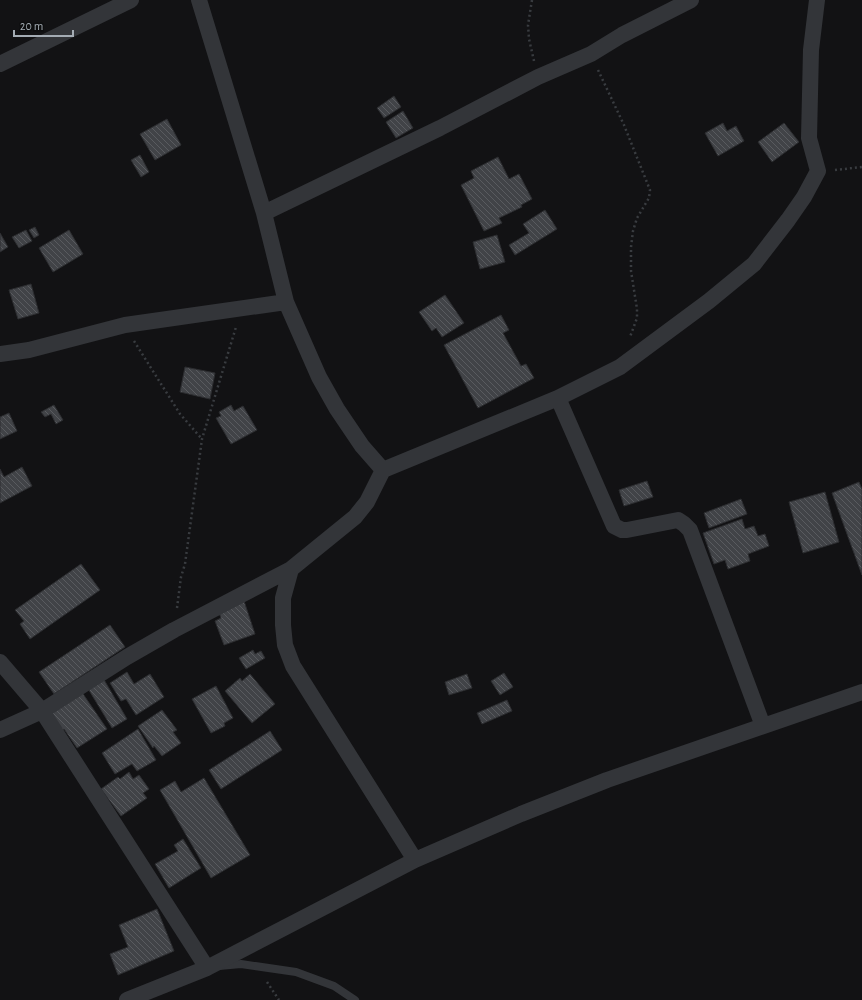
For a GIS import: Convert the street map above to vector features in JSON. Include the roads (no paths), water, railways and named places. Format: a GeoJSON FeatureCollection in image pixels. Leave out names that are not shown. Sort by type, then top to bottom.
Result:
{"type":"FeatureCollection","features":[{"type":"Feature","properties":{"kind":"street"},"geometry":{"type":"LineString","coordinates":[[0,64],[131,0]]}},
{"type":"Feature","properties":{"kind":"street"},"geometry":{"type":"LineString","coordinates":[[199,0],[264,213],[286,302],[319,377],[337,410],[362,446],[383,470]]}},
{"type":"Feature","properties":{"kind":"street"},"geometry":{"type":"LineString","coordinates":[[264,213],[440,128],[538,77],[591,54],[622,35],[691,0]]}},
{"type":"Feature","properties":{"kind":"street"},"geometry":{"type":"LineString","coordinates":[[0,730],[42,711],[127,656],[292,569],[355,517],[367,502],[383,470],[558,398],[620,368],[709,301],[754,264],[804,197],[818,171],[809,138],[811,50],[817,0]]}},
{"type":"Feature","properties":{"kind":"street"},"geometry":{"type":"LineString","coordinates":[[0,354],[29,350],[125,325],[286,302]]}},
{"type":"Feature","properties":{"kind":"street"},"geometry":{"type":"LineString","coordinates":[[558,398],[614,526],[622,530],[627,530],[678,520],[690,530],[763,726]]}},
{"type":"Feature","properties":{"kind":"street"},"geometry":{"type":"LineString","coordinates":[[292,569],[283,598],[284,645],[293,666],[415,860]]}},
{"type":"Feature","properties":{"kind":"street"},"geometry":{"type":"LineString","coordinates":[[0,662],[42,711],[207,968]]}},
{"type":"Feature","properties":{"kind":"street"},"geometry":{"type":"LineString","coordinates":[[127,1000],[207,968],[415,860],[521,814],[607,780],[862,692]]}},
{"type":"Feature","properties":{"kind":"lane"},"geometry":{"type":"LineString","coordinates":[[207,968],[241,964],[296,972],[334,986],[355,1000]]}}]}
